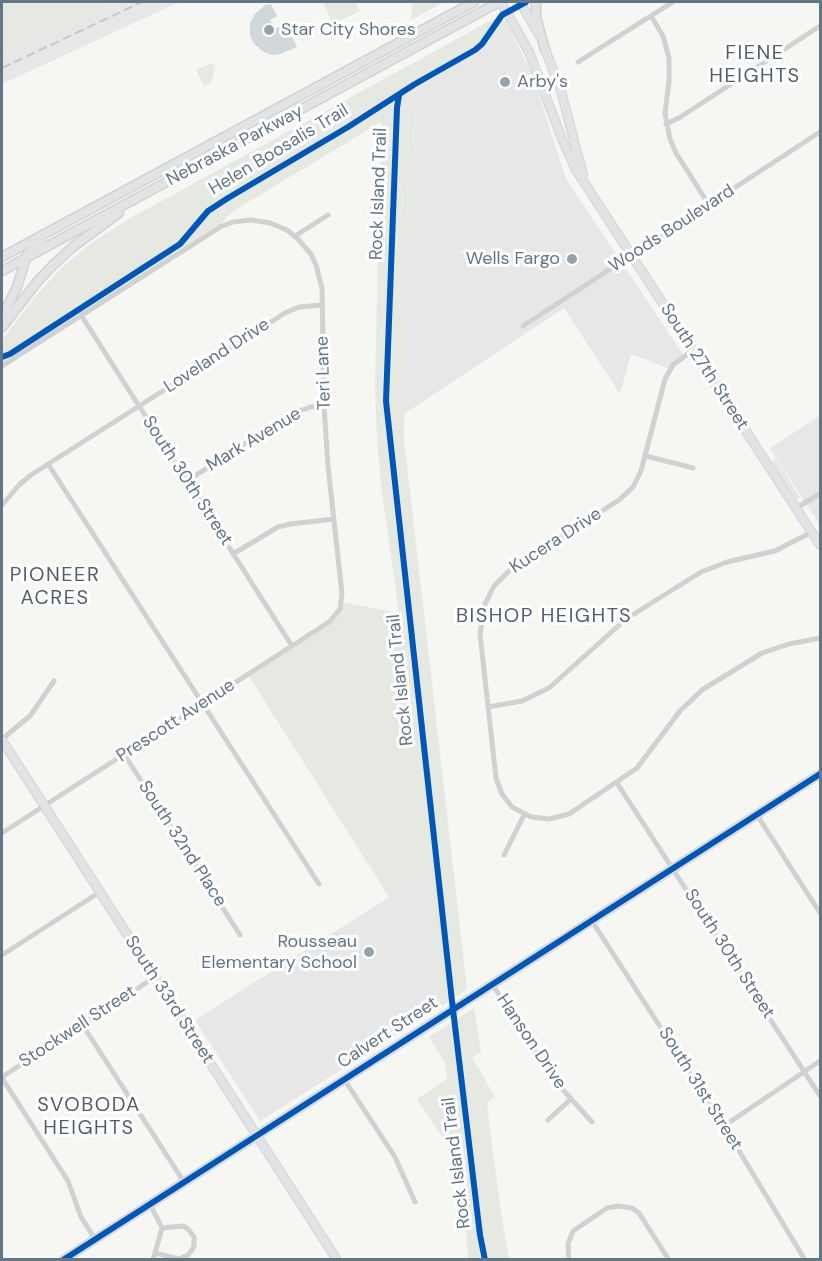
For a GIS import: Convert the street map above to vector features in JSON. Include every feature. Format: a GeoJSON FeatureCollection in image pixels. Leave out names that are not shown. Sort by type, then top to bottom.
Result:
{"type":"FeatureCollection","features":[{"type":"Feature","properties":{"kind":"main road","name":"Nebraska Parkway"},"geometry":{"type":"LineString","coordinates":[[2,257],[474,2]]}},
{"type":"Feature","properties":{"kind":"main road","name":"Nebraska Parkway"},"geometry":{"type":"LineString","coordinates":[[2,271],[500,2]]}},
{"type":"Feature","properties":{"kind":"main road","name":"South 27th Street"},"geometry":{"type":"LineString","coordinates":[[500,2],[529,52],[569,158],[820,545]]}},
{"type":"Feature","properties":{"kind":"main road","name":"South 27th Street"},"geometry":{"type":"LineString","coordinates":[[520,2],[546,50],[561,91],[588,188]]}},
{"type":"Feature","properties":{"kind":"main road"},"geometry":{"type":"LineString","coordinates":[[536,2],[536,17],[546,50]]}},
{"type":"Feature","properties":{"kind":"main road"},"geometry":{"type":"LineString","coordinates":[[554,118],[562,120],[571,131]]}},
{"type":"Feature","properties":{"kind":"main road"},"geometry":{"type":"LineString","coordinates":[[2,327],[37,282],[74,246],[103,224],[167,183]]}},
{"type":"Feature","properties":{"kind":"main road"},"geometry":{"type":"LineString","coordinates":[[2,317],[17,287],[26,258],[36,244],[81,214]]}},
{"type":"Feature","properties":{"kind":"main road","name":"South 33rd Street"},"geometry":{"type":"LineString","coordinates":[[2,739],[337,1260]]}},
{"type":"Feature","properties":{"kind":"main road","name":"Calvert Street"},"geometry":{"type":"LineString","coordinates":[[63,1260],[820,774]]}},
{"type":"Feature","properties":{"kind":"street"},"geometry":{"type":"LineString","coordinates":[[578,62],[673,2]]}},
{"type":"Feature","properties":{"kind":"street"},"geometry":{"type":"LineString","coordinates":[[651,16],[663,36],[669,58],[669,81],[665,106],[666,124],[676,153],[709,205]]}},
{"type":"Feature","properties":{"kind":"street"},"geometry":{"type":"LineString","coordinates":[[666,124],[679,118],[820,26]]}},
{"type":"Feature","properties":{"kind":"street","name":"Woods Boulevard"},"geometry":{"type":"LineString","coordinates":[[523,326],[820,132]]}},
{"type":"Feature","properties":{"kind":"street"},"geometry":{"type":"LineString","coordinates":[[295,236],[328,215]]}},
{"type":"Feature","properties":{"kind":"street","name":"Teri Lane"},"geometry":{"type":"LineString","coordinates":[[2,366],[216,229],[243,220],[262,221],[278,225],[295,236],[305,246],[316,265],[322,288],[324,406],[341,602]]}},
{"type":"Feature","properties":{"kind":"street","name":"Loveland Drive"},"geometry":{"type":"LineString","coordinates":[[2,505],[19,485],[48,464],[291,309],[322,305]]}},
{"type":"Feature","properties":{"kind":"street","name":"South 30th Street"},"geometry":{"type":"LineString","coordinates":[[81,315],[292,646]]}},
{"type":"Feature","properties":{"kind":"street","name":"Kucera Drive"},"geometry":{"type":"LineString","coordinates":[[524,814],[506,801],[498,786],[480,624],[484,604],[501,578],[510,570],[626,494],[638,478],[646,456],[665,379],[673,365],[693,350]]}},
{"type":"Feature","properties":{"kind":"street","name":"Mark Avenue"},"geometry":{"type":"LineString","coordinates":[[187,481],[293,413],[311,407],[324,406]]}},
{"type":"Feature","properties":{"kind":"street"},"geometry":{"type":"LineString","coordinates":[[646,456],[693,468]]}},
{"type":"Feature","properties":{"kind":"street"},"geometry":{"type":"LineString","coordinates":[[48,464],[319,884]]}},
{"type":"Feature","properties":{"kind":"street"},"geometry":{"type":"LineString","coordinates":[[796,508],[820,494]]}},
{"type":"Feature","properties":{"kind":"street"},"geometry":{"type":"LineString","coordinates":[[233,554],[278,527],[334,519]]}},
{"type":"Feature","properties":{"kind":"street"},"geometry":{"type":"LineString","coordinates":[[488,707],[522,701],[549,688],[626,620],[701,572],[721,564],[775,551],[812,532]]}},
{"type":"Feature","properties":{"kind":"street","name":"Prescott Avenue"},"geometry":{"type":"LineString","coordinates":[[2,833],[335,617],[341,602]]}},
{"type":"Feature","properties":{"kind":"street"},"geometry":{"type":"LineString","coordinates":[[504,855],[524,814],[539,819],[559,818],[617,783],[637,768],[680,711],[702,690],[762,652],[820,638]]}},
{"type":"Feature","properties":{"kind":"street"},"geometry":{"type":"LineString","coordinates":[[2,739],[30,716],[54,681]]}},
{"type":"Feature","properties":{"kind":"street","name":"South 32nd Place"},"geometry":{"type":"LineString","coordinates":[[124,754],[240,934]]}},
{"type":"Feature","properties":{"kind":"street","name":"South 30th Street"},"geometry":{"type":"LineString","coordinates":[[617,783],[820,1096]]}},
{"type":"Feature","properties":{"kind":"street"},"geometry":{"type":"LineString","coordinates":[[757,815],[820,913]]}},
{"type":"Feature","properties":{"kind":"street"},"geometry":{"type":"LineString","coordinates":[[2,955],[100,892]]}},
{"type":"Feature","properties":{"kind":"street","name":"South 31st Street"},"geometry":{"type":"LineString","coordinates":[[592,921],[724,1126],[805,1260]]}},
{"type":"Feature","properties":{"kind":"street","name":"Stockwell Street"},"geometry":{"type":"LineString","coordinates":[[2,1077],[155,977]]}},
{"type":"Feature","properties":{"kind":"street","name":"Hanson Drive"},"geometry":{"type":"LineString","coordinates":[[492,984],[546,1068],[592,1122]]}},
{"type":"Feature","properties":{"kind":"street"},"geometry":{"type":"LineString","coordinates":[[82,1024],[184,1182]]}},
{"type":"Feature","properties":{"kind":"street"},"geometry":{"type":"LineString","coordinates":[[724,1126],[820,1061]]}},
{"type":"Feature","properties":{"kind":"street"},"geometry":{"type":"LineString","coordinates":[[2,1077],[68,1181],[81,1217],[95,1239]]}},
{"type":"Feature","properties":{"kind":"street"},"geometry":{"type":"LineString","coordinates":[[344,1079],[395,1158],[415,1202]]}},
{"type":"Feature","properties":{"kind":"street"},"geometry":{"type":"LineString","coordinates":[[548,1120],[571,1099]]}},
{"type":"Feature","properties":{"kind":"street"},"geometry":{"type":"LineString","coordinates":[[150,1204],[162,1228],[153,1260]]}},
{"type":"Feature","properties":{"kind":"street"},"geometry":{"type":"LineString","coordinates":[[569,1260],[569,1238],[578,1227],[607,1209],[624,1206],[639,1213],[669,1260]]}},
{"type":"Feature","properties":{"kind":"street"},"geometry":{"type":"LineString","coordinates":[[155,1253],[179,1259],[188,1255],[194,1247],[194,1237],[183,1226],[162,1228]]}},
{"type":"Feature","properties":{"kind":"shaded area"},"geometry":{"type":"Polygon","coordinates":[[[2,2],[118,2],[2,56],[2,2]]]}},
{"type":"Feature","properties":{"kind":"shaded area"},"geometry":{"type":"Polygon","coordinates":[[[118,2],[179,2],[2,84],[2,56],[118,2]]]}},
{"type":"Feature","properties":{"kind":"shaded area"},"geometry":{"type":"Polygon","coordinates":[[[323,2],[355,2],[360,11],[333,24],[323,2]]]}},
{"type":"Feature","properties":{"kind":"shaded area"},"geometry":{"type":"Polygon","coordinates":[[[412,2],[444,2],[411,20],[412,2]]]}},
{"type":"Feature","properties":{"kind":"shaded area","name":"Star City Shores"},"geometry":{"type":"Polygon","coordinates":[[[271,4],[277,16],[270,20],[275,29],[286,24],[297,47],[272,55],[254,44],[250,36],[250,23],[255,14],[265,5],[271,4]]]}},
{"type":"Feature","properties":{"kind":"shaded area"},"geometry":{"type":"Polygon","coordinates":[[[497,17],[505,21],[510,29],[414,90],[414,100],[409,103],[404,439],[467,989],[440,1007],[429,873],[389,897],[248,675],[329,622],[341,602],[399,613],[381,485],[375,386],[381,122],[232,212],[216,229],[2,366],[2,340],[61,268],[90,244],[127,220],[497,17]]]}},
{"type":"Feature","properties":{"kind":"shaded area"},"geometry":{"type":"Polygon","coordinates":[[[510,29],[533,76],[566,179],[684,356],[670,369],[631,354],[620,394],[564,308],[404,414],[409,103],[413,91],[510,29]]]}},
{"type":"Feature","properties":{"kind":"shaded area"},"geometry":{"type":"Polygon","coordinates":[[[212,63],[215,68],[211,83],[204,86],[196,70],[212,63]]]}},
{"type":"Feature","properties":{"kind":"shaded area"},"geometry":{"type":"Polygon","coordinates":[[[820,416],[820,525],[770,448],[820,416]]]}},
{"type":"Feature","properties":{"kind":"shaded area"},"geometry":{"type":"Polygon","coordinates":[[[775,457],[800,497],[798,499],[792,494],[773,464],[775,457]]]}},
{"type":"Feature","properties":{"kind":"shaded area","name":"Rousseau Elementary School"},"geometry":{"type":"Polygon","coordinates":[[[429,872],[440,1007],[260,1121],[195,1020],[429,872]]]}},
{"type":"Feature","properties":{"kind":"shaded area"},"geometry":{"type":"Polygon","coordinates":[[[474,1008],[481,1052],[472,1058],[495,1097],[487,1102],[509,1259],[468,1259],[461,1165],[417,1099],[447,1079],[445,1063],[429,1037],[474,1008]]]}},
{"type":"Feature","properties":{"kind":"railway"},"geometry":{"type":"LineString","coordinates":[[2,68],[142,2]]}},
{"type":"Feature","properties":{"kind":"cycle path","name":"Helen Boosalis Trail"},"geometry":{"type":"LineString","coordinates":[[2,357],[180,244],[208,211],[228,198],[475,50],[482,44],[502,15],[526,2]]}},
{"type":"Feature","properties":{"kind":"cycle path","name":"Rock Island Trail"},"geometry":{"type":"LineString","coordinates":[[399,95],[386,401],[452,1001],[480,1235],[485,1260]]}},
{"type":"Feature","properties":{"kind":"cycle path"},"geometry":{"type":"LineString","coordinates":[[63,1260],[820,774]]}},
{"type":"Feature","properties":{"kind":"place","name":"Star City Shores"},"geometry":{"type":"Point","coordinates":[269,30]}},
{"type":"Feature","properties":{"kind":"place","name":"Arby's"},"geometry":{"type":"Point","coordinates":[505,82]}},
{"type":"Feature","properties":{"kind":"place","name":"Wells Fargo"},"geometry":{"type":"Point","coordinates":[572,259]}},
{"type":"Feature","properties":{"kind":"place","name":"Rousseau Elementary School"},"geometry":{"type":"Point","coordinates":[369,952]}},
{"type":"Feature","properties":{"kind":"district","name":"FIENE HEIGHTS"},"geometry":{"type":"Point","coordinates":[755,66]}},
{"type":"Feature","properties":{"kind":"district","name":"PIONEER ACRES"},"geometry":{"type":"Point","coordinates":[55,588]}},
{"type":"Feature","properties":{"kind":"district","name":"BISHOP HEIGHTS"},"geometry":{"type":"Point","coordinates":[544,617]}},
{"type":"Feature","properties":{"kind":"district","name":"SVOBODA HEIGHTS"},"geometry":{"type":"Point","coordinates":[89,1118]}}]}
